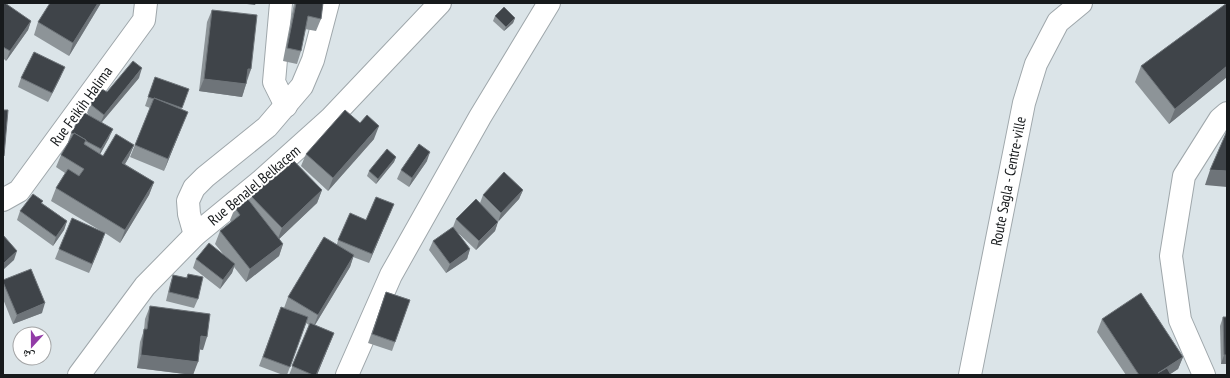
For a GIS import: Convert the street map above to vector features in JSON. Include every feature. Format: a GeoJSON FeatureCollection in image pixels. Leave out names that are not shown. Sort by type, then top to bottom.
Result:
{"type":"FeatureCollection","features":[{"type":"Feature","properties":{"kind":"street","name":"Rue Feikih Halima"},"geometry":{"type":"LineString","coordinates":[[3,200],[19,191],[144,20],[146,3]]}},
{"type":"Feature","properties":{"kind":"street"},"geometry":{"type":"LineString","coordinates":[[281,3],[274,82],[286,106]]}},
{"type":"Feature","properties":{"kind":"street"},"geometry":{"type":"LineString","coordinates":[[195,235],[189,214],[188,201],[194,188],[205,177],[267,127],[302,86],[313,60],[328,3]]}},
{"type":"Feature","properties":{"kind":"street","name":"Rue Benalel Belkacem"},"geometry":{"type":"LineString","coordinates":[[79,375],[145,286],[195,235],[262,180],[330,119],[440,3]]}},
{"type":"Feature","properties":{"kind":"street"},"geometry":{"type":"LineString","coordinates":[[347,375],[391,274],[480,117],[549,3]]}},
{"type":"Feature","properties":{"kind":"street","name":"Route Sagla - Centre-ville"},"geometry":{"type":"LineString","coordinates":[[970,375],[1024,103],[1036,64],[1058,22],[1081,3]]}},
{"type":"Feature","properties":{"kind":"street"},"geometry":{"type":"LineString","coordinates":[[1204,375],[1180,320],[1170,256],[1184,176],[1220,119],[1227,113]]}},
{"type":"Feature","properties":{"kind":"building"},"geometry":{"type":"Polygon","coordinates":[[[3,3],[31,21],[10,51],[3,47],[3,3]]]}},
{"type":"Feature","properties":{"kind":"building"},"geometry":{"type":"Polygon","coordinates":[[[50,3],[98,3],[73,43],[38,22],[50,3]]]}},
{"type":"Feature","properties":{"kind":"building"},"geometry":{"type":"Polygon","coordinates":[[[296,3],[323,3],[321,19],[308,16],[301,51],[287,48],[296,3]]]}},
{"type":"Feature","properties":{"kind":"building"},"geometry":{"type":"Polygon","coordinates":[[[1227,3],[1227,66],[1175,109],[1141,66],[1227,3]]]}},
{"type":"Feature","properties":{"kind":"building"},"geometry":{"type":"Polygon","coordinates":[[[504,7],[515,18],[506,27],[495,16],[504,7]]]}},
{"type":"Feature","properties":{"kind":"building"},"geometry":{"type":"Polygon","coordinates":[[[212,10],[257,15],[251,69],[248,69],[246,84],[204,79],[212,10]]]}},
{"type":"Feature","properties":{"kind":"building"},"geometry":{"type":"Polygon","coordinates":[[[34,52],[65,67],[52,93],[21,78],[34,52]]]}},
{"type":"Feature","properties":{"kind":"building"},"geometry":{"type":"Polygon","coordinates":[[[133,61],[142,68],[104,115],[90,104],[102,89],[107,92],[133,61]]]}},
{"type":"Feature","properties":{"kind":"building"},"geometry":{"type":"Polygon","coordinates":[[[155,77],[189,89],[182,108],[148,97],[155,77]]]}},
{"type":"Feature","properties":{"kind":"building"},"geometry":{"type":"Polygon","coordinates":[[[154,98],[188,112],[168,159],[135,145],[154,98]]]}},
{"type":"Feature","properties":{"kind":"building"},"geometry":{"type":"Polygon","coordinates":[[[3,110],[8,110],[4,156],[3,156],[3,110]]]}},
{"type":"Feature","properties":{"kind":"building"},"geometry":{"type":"Polygon","coordinates":[[[345,110],[360,123],[367,115],[379,126],[333,178],[306,154],[345,110]]]}},
{"type":"Feature","properties":{"kind":"building"},"geometry":{"type":"Polygon","coordinates":[[[83,112],[113,129],[101,149],[74,133],[71,133],[83,112]]]}},
{"type":"Feature","properties":{"kind":"building"},"geometry":{"type":"Polygon","coordinates":[[[1227,131],[1227,171],[1210,170],[1227,131]]]}},
{"type":"Feature","properties":{"kind":"building"},"geometry":{"type":"Polygon","coordinates":[[[74,133],[86,140],[84,144],[103,156],[116,134],[134,145],[122,163],[154,182],[125,230],[56,188],[68,169],[79,176],[84,169],[61,155],[74,133]]]}},
{"type":"Feature","properties":{"kind":"building"},"geometry":{"type":"Polygon","coordinates":[[[419,144],[430,152],[412,178],[401,170],[419,144]]]}},
{"type":"Feature","properties":{"kind":"building"},"geometry":{"type":"Polygon","coordinates":[[[387,149],[396,157],[378,179],[369,171],[387,149]]]}},
{"type":"Feature","properties":{"kind":"building"},"geometry":{"type":"Polygon","coordinates":[[[290,157],[322,190],[282,228],[250,195],[290,157]]]}},
{"type":"Feature","properties":{"kind":"building"},"geometry":{"type":"Polygon","coordinates":[[[504,172],[523,190],[501,213],[483,195],[504,172]]]}},
{"type":"Feature","properties":{"kind":"building"},"geometry":{"type":"Polygon","coordinates":[[[33,194],[43,201],[41,203],[67,221],[56,237],[20,211],[33,194]]]}},
{"type":"Feature","properties":{"kind":"building"},"geometry":{"type":"Polygon","coordinates":[[[376,197],[394,204],[372,254],[338,240],[350,213],[366,220],[376,197]]]}},
{"type":"Feature","properties":{"kind":"building"},"geometry":{"type":"Polygon","coordinates":[[[247,198],[283,244],[250,269],[220,231],[240,215],[235,208],[247,198]]]}},
{"type":"Feature","properties":{"kind":"building"},"geometry":{"type":"Polygon","coordinates":[[[476,199],[498,222],[479,241],[456,219],[476,199]]]}},
{"type":"Feature","properties":{"kind":"building"},"geometry":{"type":"Polygon","coordinates":[[[72,218],[105,233],[92,264],[59,249],[72,218]]]}},
{"type":"Feature","properties":{"kind":"building"},"geometry":{"type":"Polygon","coordinates":[[[453,227],[470,249],[450,264],[433,241],[453,227]]]}},
{"type":"Feature","properties":{"kind":"building"},"geometry":{"type":"Polygon","coordinates":[[[3,235],[17,251],[3,264],[3,235]]]}},
{"type":"Feature","properties":{"kind":"building"},"geometry":{"type":"Polygon","coordinates":[[[324,237],[354,255],[318,315],[288,297],[324,237]]]}},
{"type":"Feature","properties":{"kind":"building"},"geometry":{"type":"Polygon","coordinates":[[[209,243],[235,264],[223,280],[196,259],[209,243]]]}},
{"type":"Feature","properties":{"kind":"building"},"geometry":{"type":"Polygon","coordinates":[[[31,269],[45,303],[17,315],[3,280],[31,269]]]}},
{"type":"Feature","properties":{"kind":"building"},"geometry":{"type":"Polygon","coordinates":[[[188,274],[203,277],[198,299],[169,292],[173,275],[187,278],[188,274]]]}},
{"type":"Feature","properties":{"kind":"building"},"geometry":{"type":"Polygon","coordinates":[[[386,292],[410,300],[395,342],[372,334],[386,292]]]}},
{"type":"Feature","properties":{"kind":"building"},"geometry":{"type":"Polygon","coordinates":[[[1141,293],[1183,357],[1158,373],[1167,368],[1171,375],[1139,375],[1102,319],[1141,293]]]}},
{"type":"Feature","properties":{"kind":"building"},"geometry":{"type":"Polygon","coordinates":[[[150,306],[210,314],[207,337],[201,336],[198,362],[141,355],[144,329],[147,329],[150,306]]]}},
{"type":"Feature","properties":{"kind":"building"},"geometry":{"type":"Polygon","coordinates":[[[281,307],[308,317],[290,367],[263,357],[281,307]]]}},
{"type":"Feature","properties":{"kind":"building"},"geometry":{"type":"Polygon","coordinates":[[[1223,317],[1227,317],[1227,355],[1224,355],[1223,317]]]}},
{"type":"Feature","properties":{"kind":"building"},"geometry":{"type":"Polygon","coordinates":[[[310,323],[334,333],[316,375],[292,366],[310,323]]]}}]}
